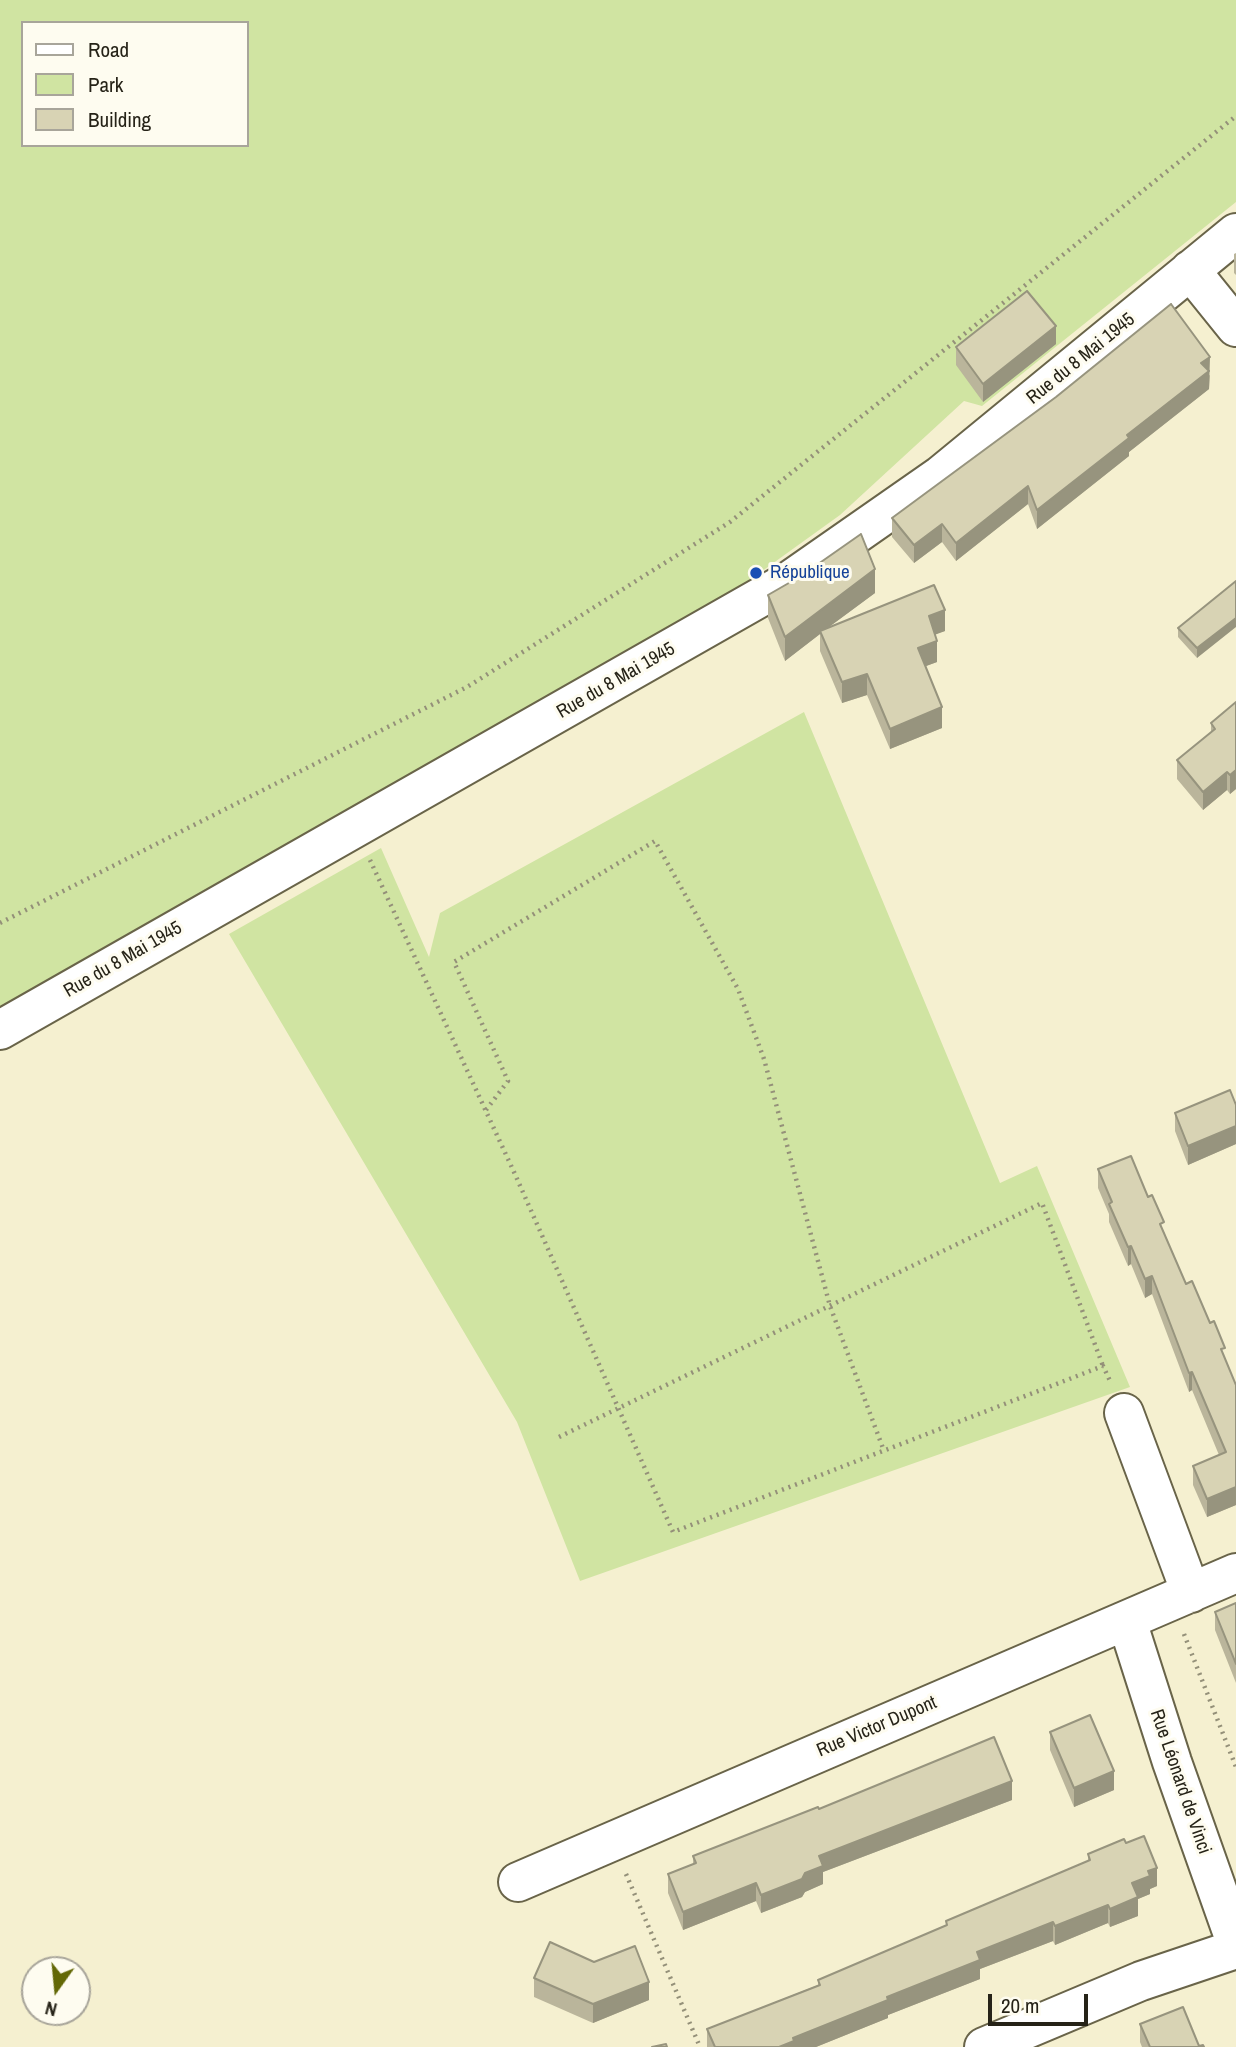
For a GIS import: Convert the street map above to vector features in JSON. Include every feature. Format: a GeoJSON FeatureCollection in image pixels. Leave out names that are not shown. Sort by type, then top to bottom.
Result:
{"type":"FeatureCollection","features":[{"type":"Feature","properties":{"kind":"street","name":"Rue du 8 Mai 1945"},"geometry":{"type":"LineString","coordinates":[[0,1030],[789,582],[941,475],[1236,233]]}},
{"type":"Feature","properties":{"kind":"street"},"geometry":{"type":"LineString","coordinates":[[1191,270],[1236,327]]}},
{"type":"Feature","properties":{"kind":"street"},"geometry":{"type":"LineString","coordinates":[[1124,1413],[1181,1597]]}},
{"type":"Feature","properties":{"kind":"street","name":"Rue Victor Dupont"},"geometry":{"type":"LineString","coordinates":[[518,1882],[1236,1573]]}},
{"type":"Feature","properties":{"kind":"street","name":"Rue Léonard de Vinci"},"geometry":{"type":"LineString","coordinates":[[1127,1621],[1172,1762],[1236,1943]]}},
{"type":"Feature","properties":{"kind":"street"},"geometry":{"type":"LineString","coordinates":[[984,2047],[1141,1981],[1236,1949]]}},
{"type":"Feature","properties":{"kind":"path"},"geometry":{"type":"LineString","coordinates":[[0,923],[467,687],[730,522],[1236,116]]}},
{"type":"Feature","properties":{"kind":"path"},"geometry":{"type":"LineString","coordinates":[[352,829],[486,1111],[673,1532],[1103,1366]]}},
{"type":"Feature","properties":{"kind":"path"},"geometry":{"type":"LineString","coordinates":[[486,1111],[508,1081],[454,962],[655,841],[743,1001],[764,1059],[830,1306],[884,1451]]}},
{"type":"Feature","properties":{"kind":"path"},"geometry":{"type":"LineString","coordinates":[[559,1437],[1042,1203],[1103,1366],[1124,1413]]}},
{"type":"Feature","properties":{"kind":"path"},"geometry":{"type":"LineString","coordinates":[[1181,1597],[1236,1767]]}},
{"type":"Feature","properties":{"kind":"path"},"geometry":{"type":"LineString","coordinates":[[612,1841],[700,2047]]}},
{"type":"Feature","properties":{"kind":"green space"},"geometry":{"type":"Polygon","coordinates":[[[0,0],[1236,0],[1236,202],[982,406],[964,401],[840,515],[715,605],[399,781],[0,1011],[0,0]]]}},
{"type":"Feature","properties":{"kind":"green space"},"geometry":{"type":"Polygon","coordinates":[[[804,712],[1000,1183],[1037,1166],[1130,1387],[580,1581],[517,1422],[229,934],[381,848],[429,957],[440,913],[804,712]]]}},
{"type":"Feature","properties":{"kind":"building"},"geometry":{"type":"Polygon","coordinates":[[[1027,291],[1056,326],[983,384],[956,347],[1027,291]]]}},
{"type":"Feature","properties":{"kind":"building"},"geometry":{"type":"Polygon","coordinates":[[[1171,304],[1210,357],[1201,363],[1209,371],[1037,510],[1028,486],[956,543],[942,524],[914,545],[892,518],[1056,397],[1171,304]]]}},
{"type":"Feature","properties":{"kind":"building"},"geometry":{"type":"Polygon","coordinates":[[[861,534],[875,569],[785,637],[768,595],[801,576],[861,534]]]}},
{"type":"Feature","properties":{"kind":"building"},"geometry":{"type":"Polygon","coordinates":[[[1236,581],[1236,618],[1197,648],[1178,628],[1236,581]]]}},
{"type":"Feature","properties":{"kind":"building"},"geometry":{"type":"Polygon","coordinates":[[[934,585],[945,610],[929,616],[937,641],[918,648],[942,707],[890,729],[867,674],[842,682],[820,631],[934,585]]]}},
{"type":"Feature","properties":{"kind":"building"},"geometry":{"type":"Polygon","coordinates":[[[1236,702],[1236,770],[1230,775],[1227,772],[1203,792],[1177,760],[1215,729],[1211,723],[1236,702]]]}},
{"type":"Feature","properties":{"kind":"building"},"geometry":{"type":"Polygon","coordinates":[[[1230,1090],[1236,1105],[1236,1126],[1188,1146],[1175,1113],[1230,1090]]]}},
{"type":"Feature","properties":{"kind":"building"},"geometry":{"type":"Polygon","coordinates":[[[1131,1156],[1148,1197],[1152,1195],[1164,1222],[1160,1224],[1186,1284],[1192,1281],[1210,1323],[1214,1321],[1225,1348],[1221,1349],[1236,1385],[1236,1487],[1207,1499],[1193,1466],[1226,1452],[1192,1372],[1189,1373],[1152,1276],[1145,1279],[1131,1246],[1128,1247],[1109,1204],[1112,1202],[1098,1169],[1131,1156]]]}},
{"type":"Feature","properties":{"kind":"building"},"geometry":{"type":"Polygon","coordinates":[[[1236,1603],[1236,1664],[1215,1612],[1236,1603]]]}},
{"type":"Feature","properties":{"kind":"building"},"geometry":{"type":"Polygon","coordinates":[[[1090,1715],[1114,1771],[1074,1788],[1050,1732],[1090,1715]]]}},
{"type":"Feature","properties":{"kind":"building"},"geometry":{"type":"Polygon","coordinates":[[[994,1737],[1012,1781],[819,1856],[823,1866],[805,1873],[802,1879],[761,1895],[756,1883],[683,1912],[668,1874],[696,1863],[693,1856],[818,1807],[819,1809],[994,1737]]]}},
{"type":"Feature","properties":{"kind":"building"},"geometry":{"type":"Polygon","coordinates":[[[1144,1836],[1157,1868],[1148,1871],[1150,1876],[1132,1883],[1138,1897],[1110,1909],[1108,1905],[1055,1926],[1053,1922],[977,1952],[980,1960],[887,1997],[888,2000],[793,2038],[794,2041],[779,2047],[715,2047],[707,2029],[820,1985],[818,1980],[947,1925],[946,1921],[1090,1860],[1088,1854],[1124,1839],[1126,1843],[1144,1836]]]}},
{"type":"Feature","properties":{"kind":"building"},"geometry":{"type":"Polygon","coordinates":[[[550,1942],[594,1962],[635,1946],[649,1982],[593,2004],[534,1978],[550,1942]]]}},
{"type":"Feature","properties":{"kind":"building"},"geometry":{"type":"Polygon","coordinates":[[[1183,2007],[1199,2046],[1204,2047],[1150,2047],[1140,2024],[1183,2007]]]}},
{"type":"Feature","properties":{"kind":"place","name":"République"},"geometry":{"type":"Point","coordinates":[756,573]}}]}
